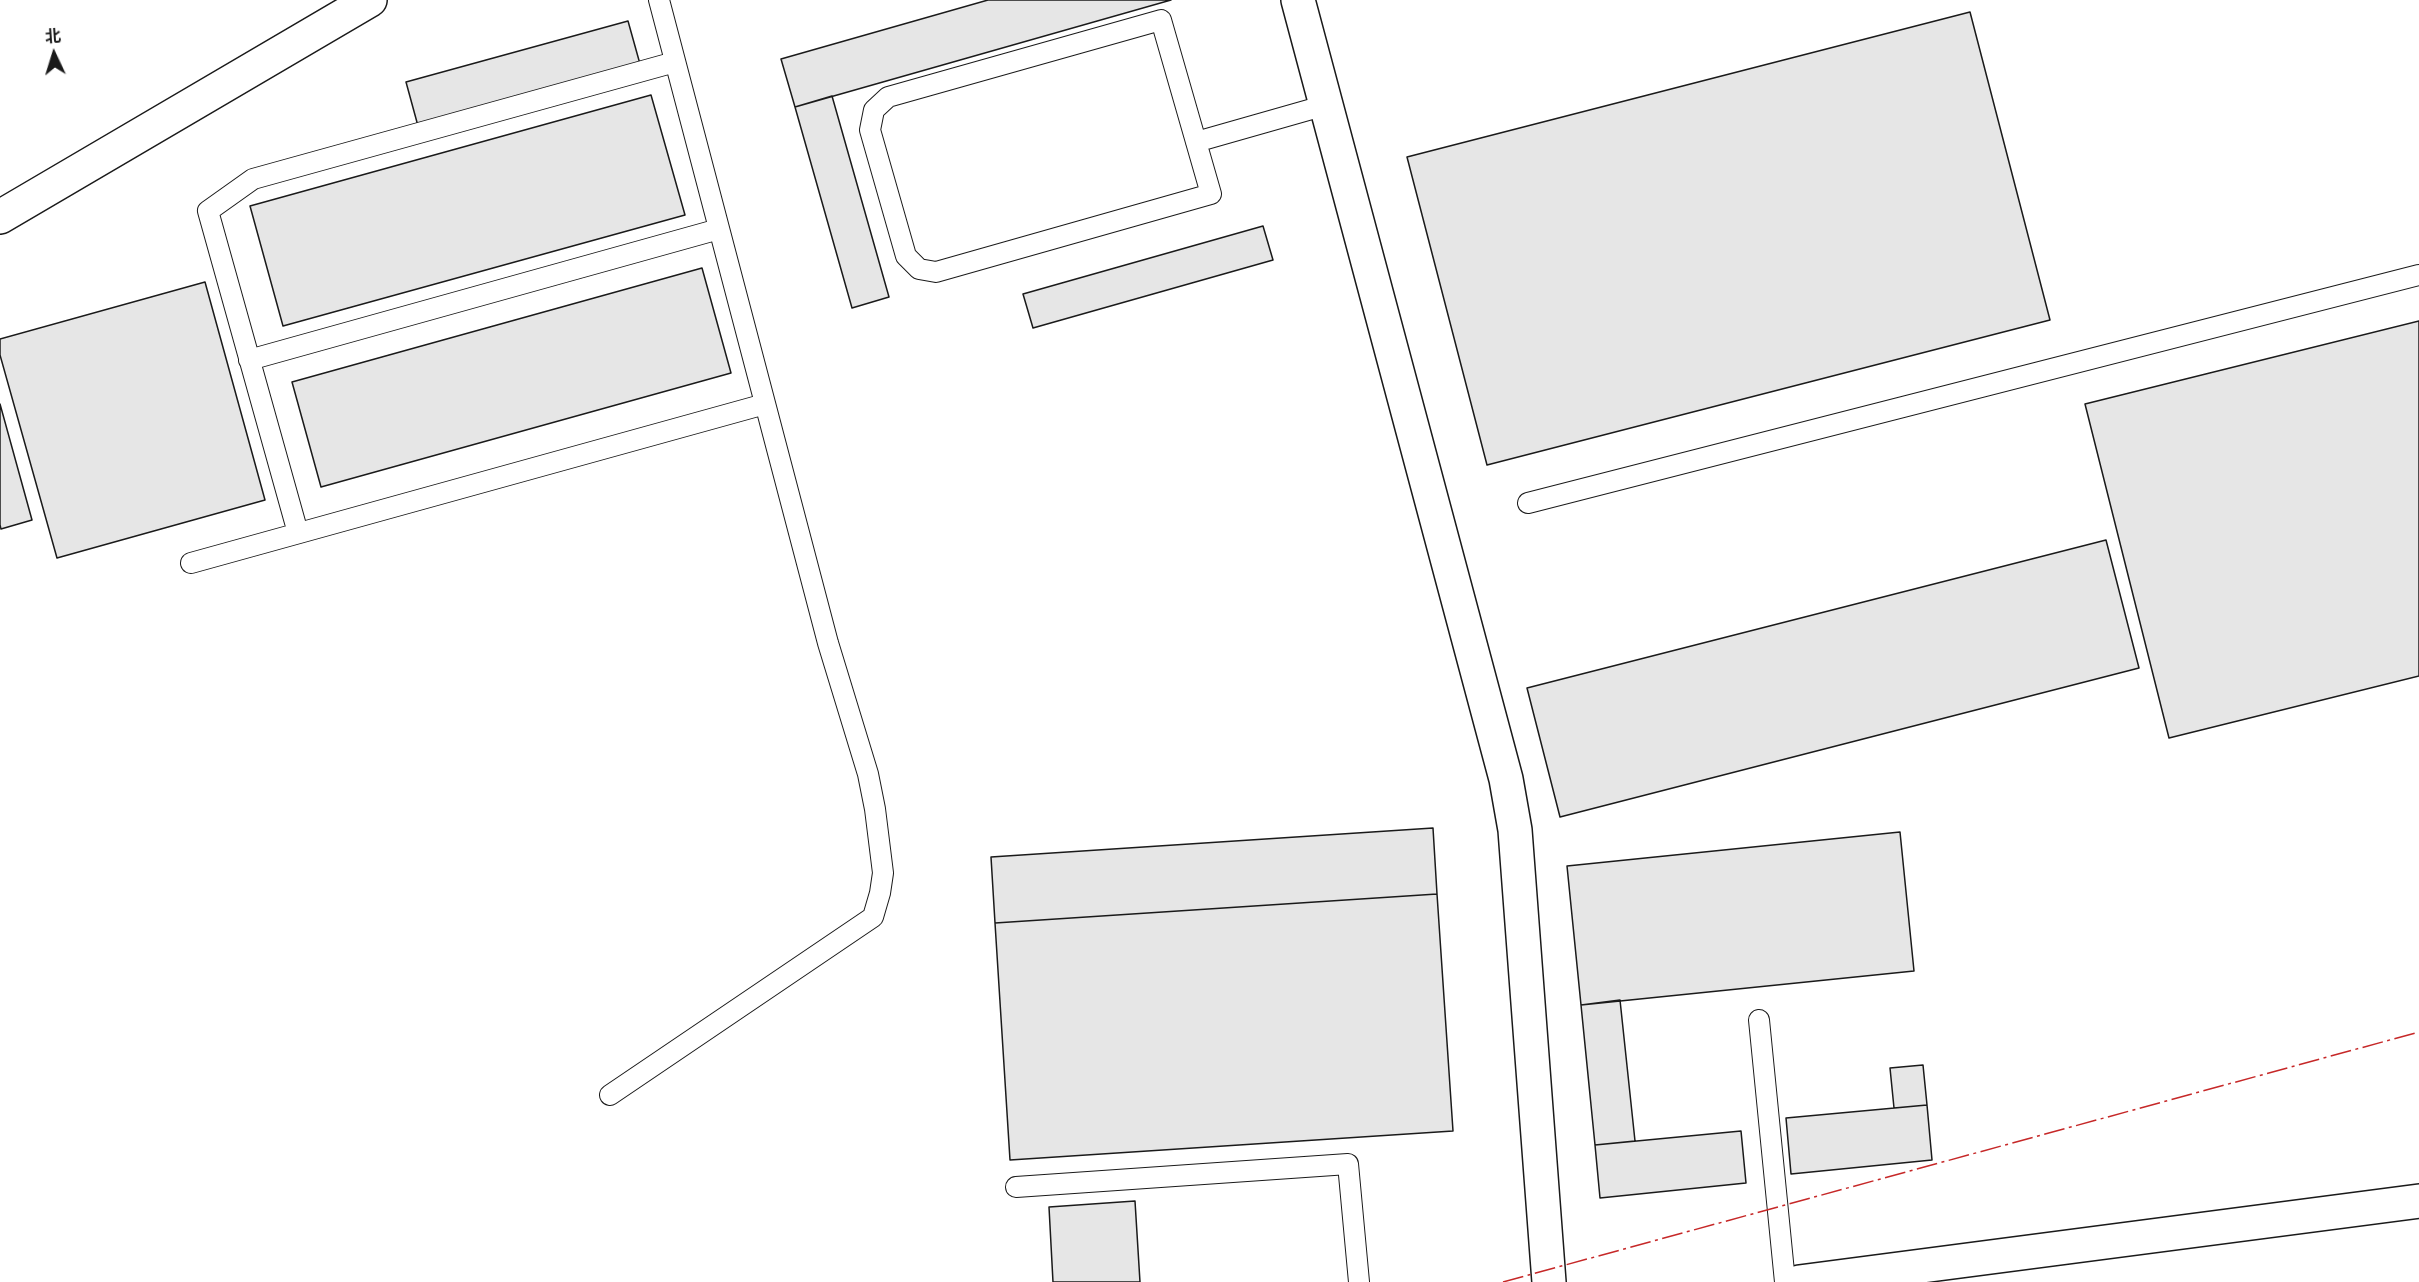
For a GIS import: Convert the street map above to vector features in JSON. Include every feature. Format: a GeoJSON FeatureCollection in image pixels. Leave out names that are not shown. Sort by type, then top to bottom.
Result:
{"type":"FeatureCollection","features":[{"type":"Feature","properties":{"kind":"street"},"geometry":{"type":"LineString","coordinates":[[0,217],[369,0]]}},
{"type":"Feature","properties":{"kind":"street"},"geometry":{"type":"LineString","coordinates":[[1298,0],[1506,779],[1515,830],[1549,1282]]}},
{"type":"Feature","properties":{"kind":"street"},"geometry":{"type":"LineString","coordinates":[[1799,1282],[2419,1201]]}},
{"type":"Feature","properties":{"kind":"lane"},"geometry":{"type":"LineString","coordinates":[[610,1095],[873,917],[883,873],[881,847],[868,774],[828,643],[659,0]]}},
{"type":"Feature","properties":{"kind":"lane"},"geometry":{"type":"LineString","coordinates":[[1161,20],[1196,142],[1210,194],[936,272],[919,269],[906,256],[870,130],[874,110],[888,98],[1161,20]]}},
{"type":"Feature","properties":{"kind":"lane"},"geometry":{"type":"LineString","coordinates":[[298,533],[208,211],[253,179],[675,62]]}},
{"type":"Feature","properties":{"kind":"lane"},"geometry":{"type":"LineString","coordinates":[[1196,142],[1326,105]]}},
{"type":"Feature","properties":{"kind":"lane"},"geometry":{"type":"LineString","coordinates":[[249,360],[719,230]]}},
{"type":"Feature","properties":{"kind":"lane"},"geometry":{"type":"LineString","coordinates":[[1527,503],[2419,275]]}},
{"type":"Feature","properties":{"kind":"lane"},"geometry":{"type":"LineString","coordinates":[[191,563],[765,404]]}},
{"type":"Feature","properties":{"kind":"lane"},"geometry":{"type":"LineString","coordinates":[[1759,1020],[1785,1282]]}},
{"type":"Feature","properties":{"kind":"lane"},"geometry":{"type":"LineString","coordinates":[[1016,1187],[1348,1164],[1359,1282]]}},
{"type":"Feature","properties":{"kind":"building"},"geometry":{"type":"Polygon","coordinates":[[[988,0],[1171,0],[795,107],[781,59],[988,0]]]}},
{"type":"Feature","properties":{"kind":"building"},"geometry":{"type":"Polygon","coordinates":[[[1970,12],[2050,320],[1487,465],[1407,157],[1970,12]]]}},
{"type":"Feature","properties":{"kind":"building"},"geometry":{"type":"Polygon","coordinates":[[[628,21],[640,64],[418,126],[406,82],[628,21]]]}},
{"type":"Feature","properties":{"kind":"building"},"geometry":{"type":"Polygon","coordinates":[[[651,95],[685,215],[283,326],[250,206],[651,95]]]}},
{"type":"Feature","properties":{"kind":"building"},"geometry":{"type":"Polygon","coordinates":[[[832,96],[889,297],[852,308],[795,107],[832,96]]]}},
{"type":"Feature","properties":{"kind":"building"},"geometry":{"type":"Polygon","coordinates":[[[1263,226],[1273,260],[1033,328],[1023,294],[1263,226]]]}},
{"type":"Feature","properties":{"kind":"building"},"geometry":{"type":"Polygon","coordinates":[[[702,268],[731,373],[321,487],[292,382],[702,268]]]}},
{"type":"Feature","properties":{"kind":"building"},"geometry":{"type":"Polygon","coordinates":[[[205,282],[265,500],[57,558],[0,355],[0,339],[205,282]]]}},
{"type":"Feature","properties":{"kind":"building"},"geometry":{"type":"Polygon","coordinates":[[[2419,321],[2419,676],[2169,738],[2085,404],[2419,321]]]}},
{"type":"Feature","properties":{"kind":"building"},"geometry":{"type":"Polygon","coordinates":[[[0,404],[32,520],[1,529],[0,525],[0,404]]]}},
{"type":"Feature","properties":{"kind":"building"},"geometry":{"type":"Polygon","coordinates":[[[2106,540],[2139,668],[1560,817],[1527,688],[2106,540]]]}},
{"type":"Feature","properties":{"kind":"building"},"geometry":{"type":"Polygon","coordinates":[[[1433,828],[1437,894],[995,923],[991,857],[1433,828]]]}},
{"type":"Feature","properties":{"kind":"building"},"geometry":{"type":"Polygon","coordinates":[[[1900,832],[1914,971],[1581,1005],[1567,866],[1900,832]]]}},
{"type":"Feature","properties":{"kind":"building"},"geometry":{"type":"Polygon","coordinates":[[[1437,894],[1453,1131],[1010,1160],[995,923],[1437,894]]]}},
{"type":"Feature","properties":{"kind":"building"},"geometry":{"type":"Polygon","coordinates":[[[1620,1000],[1635,1141],[1595,1145],[1581,1005],[1620,1000]]]}},
{"type":"Feature","properties":{"kind":"building"},"geometry":{"type":"Polygon","coordinates":[[[1923,1065],[1927,1105],[1894,1108],[1890,1068],[1923,1065]]]}},
{"type":"Feature","properties":{"kind":"building"},"geometry":{"type":"Polygon","coordinates":[[[1927,1105],[1932,1160],[1791,1174],[1786,1118],[1927,1105]]]}},
{"type":"Feature","properties":{"kind":"building"},"geometry":{"type":"Polygon","coordinates":[[[1741,1131],[1746,1183],[1600,1198],[1595,1145],[1741,1131]]]}},
{"type":"Feature","properties":{"kind":"building"},"geometry":{"type":"Polygon","coordinates":[[[1135,1201],[1140,1282],[1053,1282],[1049,1207],[1135,1201]]]}},
{"type":"Feature","properties":{"kind":"power"},"geometry":{"type":"LineString","coordinates":[[1503,1282],[2419,1032]]}}]}
